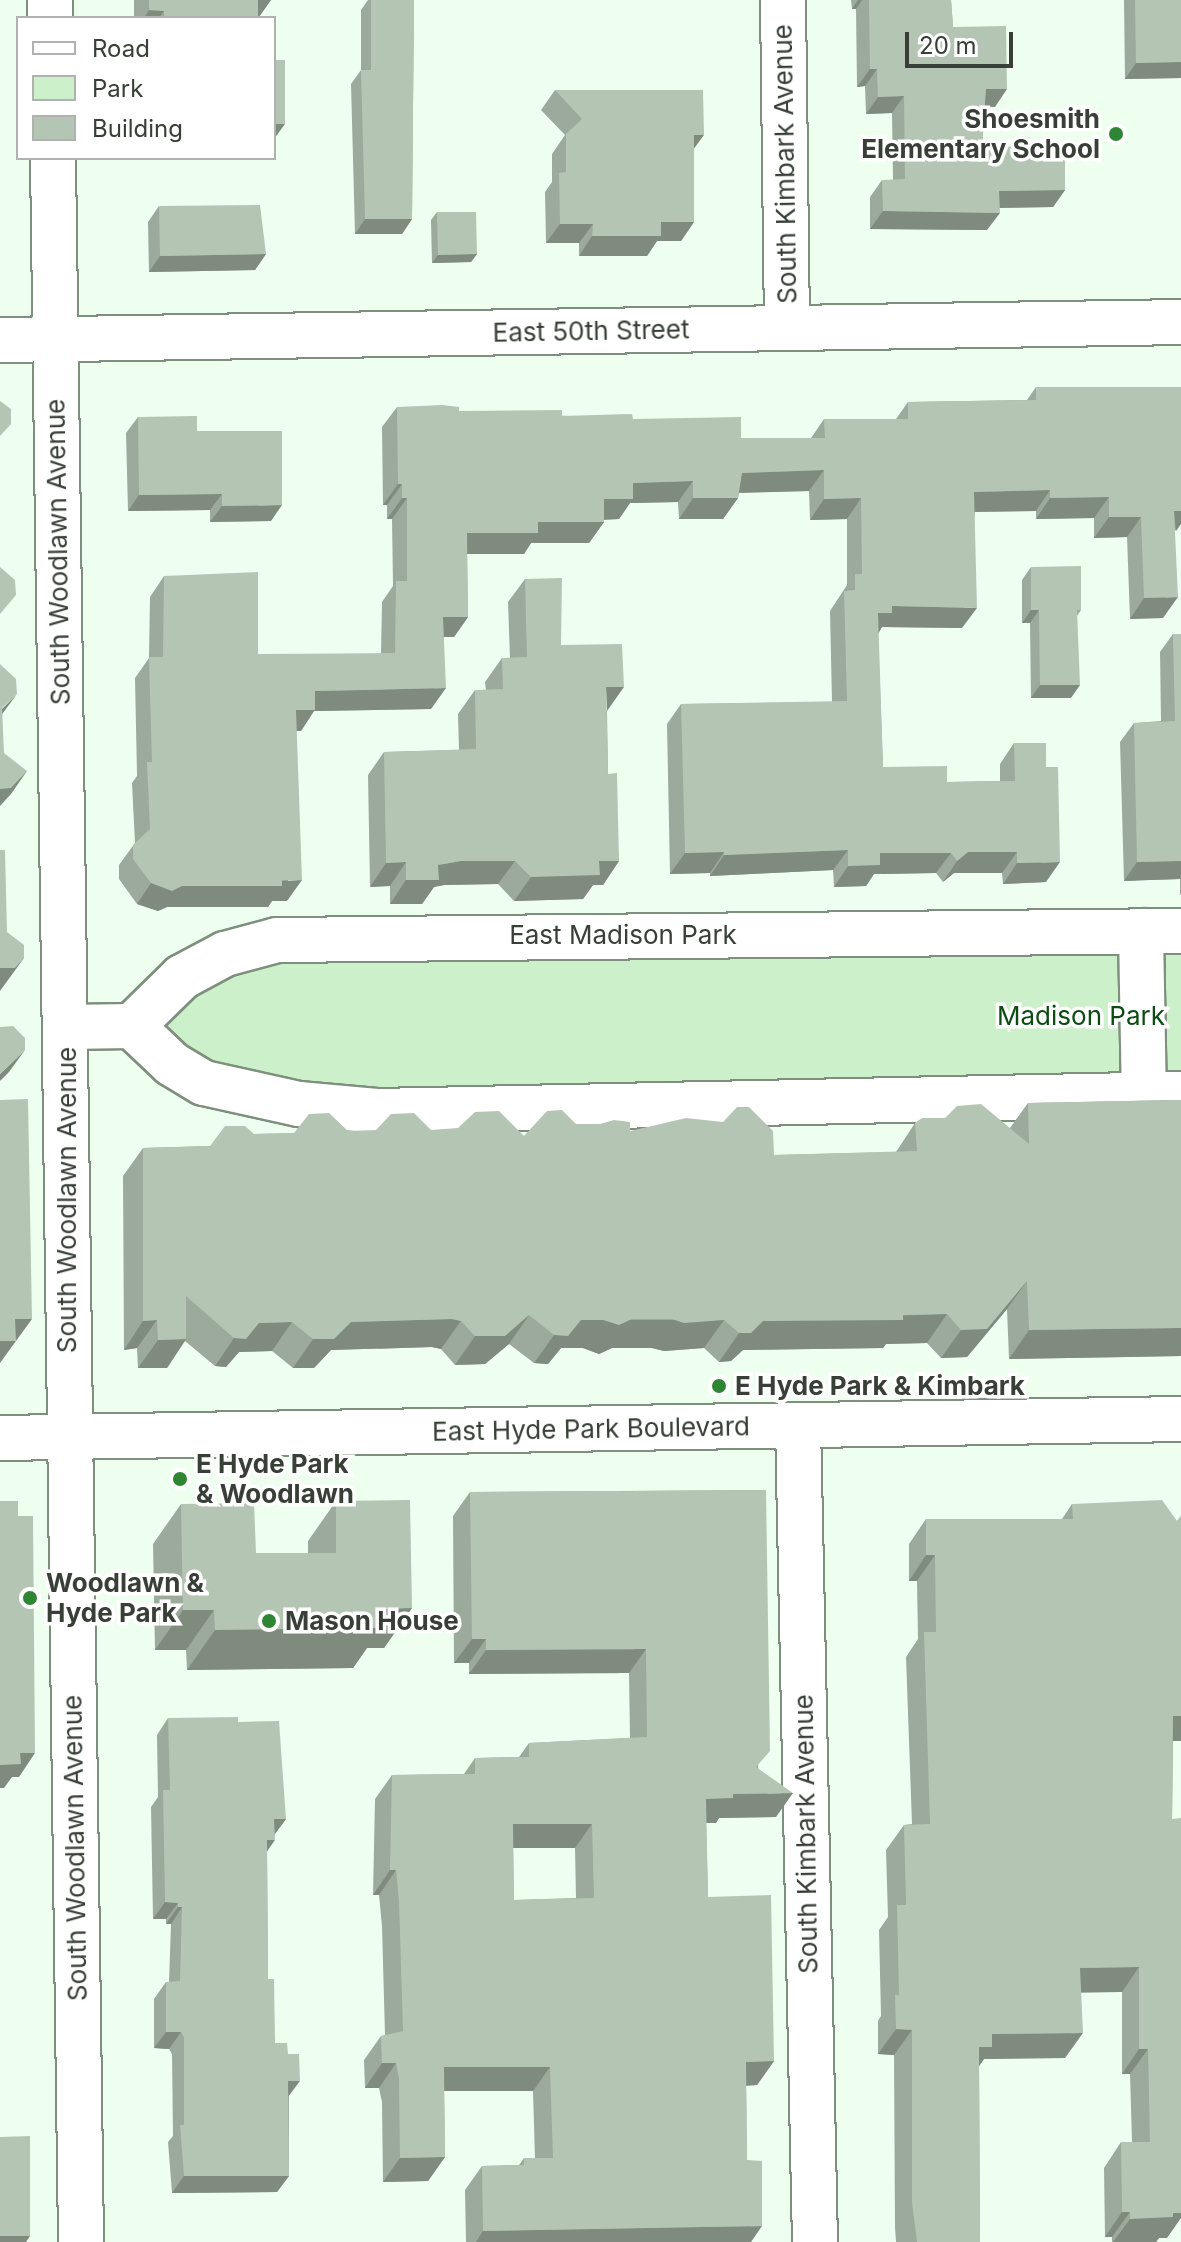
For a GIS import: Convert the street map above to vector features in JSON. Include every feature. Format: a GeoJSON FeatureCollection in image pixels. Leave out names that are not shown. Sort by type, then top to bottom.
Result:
{"type":"FeatureCollection","features":[{"type":"Feature","properties":{"kind":"street","name":"South Kimbark Avenue"},"geometry":{"type":"LineString","coordinates":[[783,0],[787,328]]}},
{"type":"Feature","properties":{"kind":"street","name":"South Woodlawn Avenue"},"geometry":{"type":"LineString","coordinates":[[53,160],[81,2242]]}},
{"type":"Feature","properties":{"kind":"street","name":"East 50th Street"},"geometry":{"type":"LineString","coordinates":[[0,340],[1181,322]]}},
{"type":"Feature","properties":{"kind":"street","name":"East Madison Park"},"geometry":{"type":"LineString","coordinates":[[1161,931],[1163,1094],[377,1111],[299,1104],[204,1083],[172,1064],[132,1026],[182,977],[225,954],[277,940],[1161,931]]}},
{"type":"Feature","properties":{"kind":"street"},"geometry":{"type":"LineString","coordinates":[[66,1027],[132,1026]]}},
{"type":"Feature","properties":{"kind":"street","name":"East Hyde Park Boulevard"},"geometry":{"type":"LineString","coordinates":[[0,1438],[1181,1419]]}},
{"type":"Feature","properties":{"kind":"street","name":"South Kimbark Avenue"},"geometry":{"type":"LineString","coordinates":[[798,1425],[815,2242]]}},
{"type":"Feature","properties":{"kind":"green space","name":"Madison Park"},"geometry":{"type":"Polygon","coordinates":[[[1181,946],[1181,1082],[412,1093],[295,1089],[211,1069],[162,1035],[160,1013],[222,973],[285,956],[1181,946]]]}},
{"type":"Feature","properties":{"kind":"building"},"geometry":{"type":"Polygon","coordinates":[[[149,0],[258,0],[258,16],[164,16],[164,11],[149,10],[149,0]]]}},
{"type":"Feature","properties":{"kind":"building"},"geometry":{"type":"Polygon","coordinates":[[[371,0],[414,0],[412,219],[365,219],[361,70],[371,70],[371,0]]]}},
{"type":"Feature","properties":{"kind":"building"},"geometry":{"type":"Polygon","coordinates":[[[869,0],[951,0],[953,27],[1006,26],[1007,89],[986,89],[982,147],[1065,146],[1065,190],[999,191],[1000,213],[883,211],[882,180],[905,179],[904,96],[878,97],[877,69],[870,69],[869,0]]]}},
{"type":"Feature","properties":{"kind":"building"},"geometry":{"type":"Polygon","coordinates":[[[1135,0],[1181,0],[1181,62],[1136,63],[1135,0]]]}},
{"type":"Feature","properties":{"kind":"building"},"geometry":{"type":"Polygon","coordinates":[[[276,60],[285,60],[285,124],[276,124],[276,60]]]}},
{"type":"Feature","properties":{"kind":"building"},"geometry":{"type":"Polygon","coordinates":[[[555,90],[703,90],[704,135],[694,135],[694,222],[661,222],[661,236],[592,236],[593,224],[560,224],[559,173],[566,172],[566,134],[582,119],[555,90]]]}},
{"type":"Feature","properties":{"kind":"building"},"geometry":{"type":"Polygon","coordinates":[[[260,205],[266,254],[160,256],[159,206],[260,205]]]}},
{"type":"Feature","properties":{"kind":"building"},"geometry":{"type":"Polygon","coordinates":[[[437,212],[476,212],[477,254],[438,255],[437,212]]]}},
{"type":"Feature","properties":{"kind":"building"},"geometry":{"type":"Polygon","coordinates":[[[1036,387],[1181,387],[1181,511],[1174,511],[1178,597],[1144,598],[1141,517],[1109,517],[1109,497],[1050,498],[1050,490],[974,492],[977,608],[892,606],[892,613],[878,613],[883,767],[947,766],[947,782],[1015,781],[1014,743],[1046,743],[1046,767],[1058,767],[1060,862],[1017,863],[1017,852],[968,852],[957,861],[951,853],[880,853],[880,865],[848,866],[848,850],[724,855],[724,852],[685,853],[681,704],[847,701],[844,591],[855,590],[855,574],[862,574],[861,498],[824,499],[824,470],[742,473],[738,498],[693,498],[693,481],[633,483],[633,499],[604,499],[604,522],[538,522],[538,533],[467,533],[468,617],[443,617],[446,688],[315,691],[315,710],[296,710],[302,880],[282,880],[282,886],[182,886],[172,891],[151,883],[133,859],[133,845],[150,829],[147,762],[152,762],[149,657],[163,657],[164,576],[258,572],[258,654],[395,653],[396,581],[407,581],[407,498],[402,498],[402,484],[398,484],[397,407],[442,405],[459,407],[459,411],[562,410],[562,416],[632,414],[633,419],[741,417],[741,438],[825,438],[824,419],[908,419],[908,402],[1036,400],[1036,387]]]}},
{"type":"Feature","properties":{"kind":"building"},"geometry":{"type":"Polygon","coordinates":[[[0,401],[11,409],[11,424],[0,436],[0,401]]]}},
{"type":"Feature","properties":{"kind":"building"},"geometry":{"type":"Polygon","coordinates":[[[197,416],[197,431],[282,431],[282,505],[222,506],[222,494],[139,495],[138,417],[197,416]]]}},
{"type":"Feature","properties":{"kind":"building"},"geometry":{"type":"Polygon","coordinates":[[[1081,566],[1081,610],[1077,610],[1080,685],[1040,685],[1039,610],[1031,610],[1031,567],[1081,566]]]}},
{"type":"Feature","properties":{"kind":"building"},"geometry":{"type":"Polygon","coordinates":[[[0,567],[15,580],[16,595],[0,614],[0,567]]]}},
{"type":"Feature","properties":{"kind":"building"},"geometry":{"type":"Polygon","coordinates":[[[562,578],[561,645],[622,644],[624,687],[606,687],[608,774],[617,773],[619,861],[599,861],[600,875],[531,877],[515,861],[461,861],[438,865],[439,880],[406,880],[406,862],[386,863],[384,752],[476,749],[475,690],[503,689],[502,658],[527,657],[525,579],[562,578]]]}},
{"type":"Feature","properties":{"kind":"building"},"geometry":{"type":"Polygon","coordinates":[[[1173,634],[1181,634],[1181,861],[1137,862],[1134,723],[1175,721],[1173,634]]]}},
{"type":"Feature","properties":{"kind":"building"},"geometry":{"type":"Polygon","coordinates":[[[0,664],[16,679],[17,694],[2,708],[4,753],[27,771],[11,788],[0,789],[0,664]]]}},
{"type":"Feature","properties":{"kind":"building"},"geometry":{"type":"Polygon","coordinates":[[[0,850],[5,850],[7,932],[24,945],[24,958],[15,968],[0,968],[0,850]]]}},
{"type":"Feature","properties":{"kind":"building"},"geometry":{"type":"Polygon","coordinates":[[[13,1026],[25,1038],[25,1050],[0,1074],[0,1027],[13,1026]]]}},
{"type":"Feature","properties":{"kind":"building"},"geometry":{"type":"Polygon","coordinates":[[[28,1099],[32,1319],[15,1319],[16,1341],[0,1341],[0,1100],[28,1099]]]}},
{"type":"Feature","properties":{"kind":"building"},"geometry":{"type":"Polygon","coordinates":[[[1181,1100],[1181,1328],[1029,1330],[1027,1281],[987,1329],[961,1330],[947,1314],[903,1315],[903,1320],[763,1321],[751,1333],[739,1333],[724,1320],[684,1323],[672,1319],[632,1319],[619,1325],[603,1320],[581,1320],[568,1336],[554,1335],[529,1315],[505,1336],[475,1336],[461,1321],[452,1319],[351,1322],[334,1339],[313,1339],[292,1322],[259,1323],[246,1339],[234,1338],[186,1296],[186,1339],[158,1340],[157,1320],[143,1321],[143,1148],[210,1146],[225,1126],[245,1126],[254,1134],[294,1133],[309,1114],[329,1113],[348,1131],[376,1130],[391,1114],[414,1113],[431,1130],[458,1128],[475,1112],[499,1111],[524,1136],[547,1111],[562,1110],[576,1124],[600,1124],[614,1120],[630,1122],[630,1131],[686,1118],[723,1122],[737,1107],[749,1107],[773,1131],[774,1155],[917,1151],[915,1123],[922,1118],[945,1118],[957,1106],[981,1104],[1029,1144],[1028,1103],[1181,1100]]]}},
{"type":"Feature","properties":{"kind":"building"},"geometry":{"type":"Polygon","coordinates":[[[766,1490],[770,1751],[756,1767],[793,1793],[733,1794],[733,1798],[706,1799],[708,1897],[771,1895],[774,2061],[746,2062],[747,2160],[762,2161],[762,2226],[483,2231],[482,2166],[524,2165],[524,2158],[553,2158],[550,2067],[444,2067],[445,2157],[400,2158],[399,2078],[396,2063],[382,2063],[381,2036],[403,2031],[399,1901],[396,1870],[390,1870],[392,1775],[475,1774],[475,1758],[529,1757],[529,1743],[647,1737],[646,1649],[486,1650],[486,1639],[472,1639],[470,1492],[766,1490]],[[513,1824],[514,1900],[594,1898],[592,1824],[513,1824]]]}},
{"type":"Feature","properties":{"kind":"building"},"geometry":{"type":"Polygon","coordinates":[[[410,1500],[412,1608],[381,1609],[381,1628],[215,1630],[214,1610],[183,1610],[181,1504],[254,1503],[256,1553],[336,1553],[336,1501],[410,1500]]]}},
{"type":"Feature","properties":{"kind":"building"},"geometry":{"type":"Polygon","coordinates":[[[1162,1500],[1177,1521],[1181,1516],[1181,1716],[1173,1716],[1172,1819],[1181,1818],[1181,2213],[1173,2213],[1173,2217],[1130,2219],[1130,2212],[1122,2212],[1121,2142],[1150,2142],[1148,2049],[1139,2049],[1139,1967],[1080,1968],[1083,2033],[992,2034],[992,2047],[979,2047],[980,2242],[917,2242],[912,2202],[912,2030],[896,2029],[895,1995],[899,1995],[897,1905],[906,1905],[904,1825],[930,1824],[924,1632],[936,1632],[935,1555],[926,1555],[926,1519],[1073,1519],[1072,1504],[1162,1500]]]}},
{"type":"Feature","properties":{"kind":"building"},"geometry":{"type":"Polygon","coordinates":[[[0,1501],[18,1501],[18,1516],[33,1516],[35,1753],[20,1753],[21,1764],[0,1765],[0,1501]]]}},
{"type":"Feature","properties":{"kind":"building"},"geometry":{"type":"Polygon","coordinates":[[[238,1717],[238,1722],[279,1721],[286,1819],[274,1819],[275,1840],[267,1840],[268,1979],[274,1979],[275,2043],[287,2043],[288,2054],[299,2054],[300,2081],[288,2081],[289,2176],[184,2176],[180,2125],[184,2125],[184,2037],[181,2032],[166,2032],[166,1982],[180,1981],[182,1907],[178,1907],[178,1903],[165,1902],[163,1790],[170,1790],[168,1718],[238,1717]]]}},
{"type":"Feature","properties":{"kind":"building"},"geometry":{"type":"Polygon","coordinates":[[[30,2136],[30,2236],[0,2236],[0,2137],[30,2136]]]}},
{"type":"Feature","properties":{"kind":"place","name":"Shoesmith Elementary School"},"geometry":{"type":"Point","coordinates":[1116,134]}},
{"type":"Feature","properties":{"kind":"place","name":"E Hyde Park & Kimbark"},"geometry":{"type":"Point","coordinates":[719,1386]}},
{"type":"Feature","properties":{"kind":"place","name":"E Hyde Park & Woodlawn"},"geometry":{"type":"Point","coordinates":[180,1479]}},
{"type":"Feature","properties":{"kind":"place","name":"Woodlawn & Hyde Park"},"geometry":{"type":"Point","coordinates":[30,1598]}},
{"type":"Feature","properties":{"kind":"place","name":"Mason House"},"geometry":{"type":"Point","coordinates":[269,1621]}}]}
